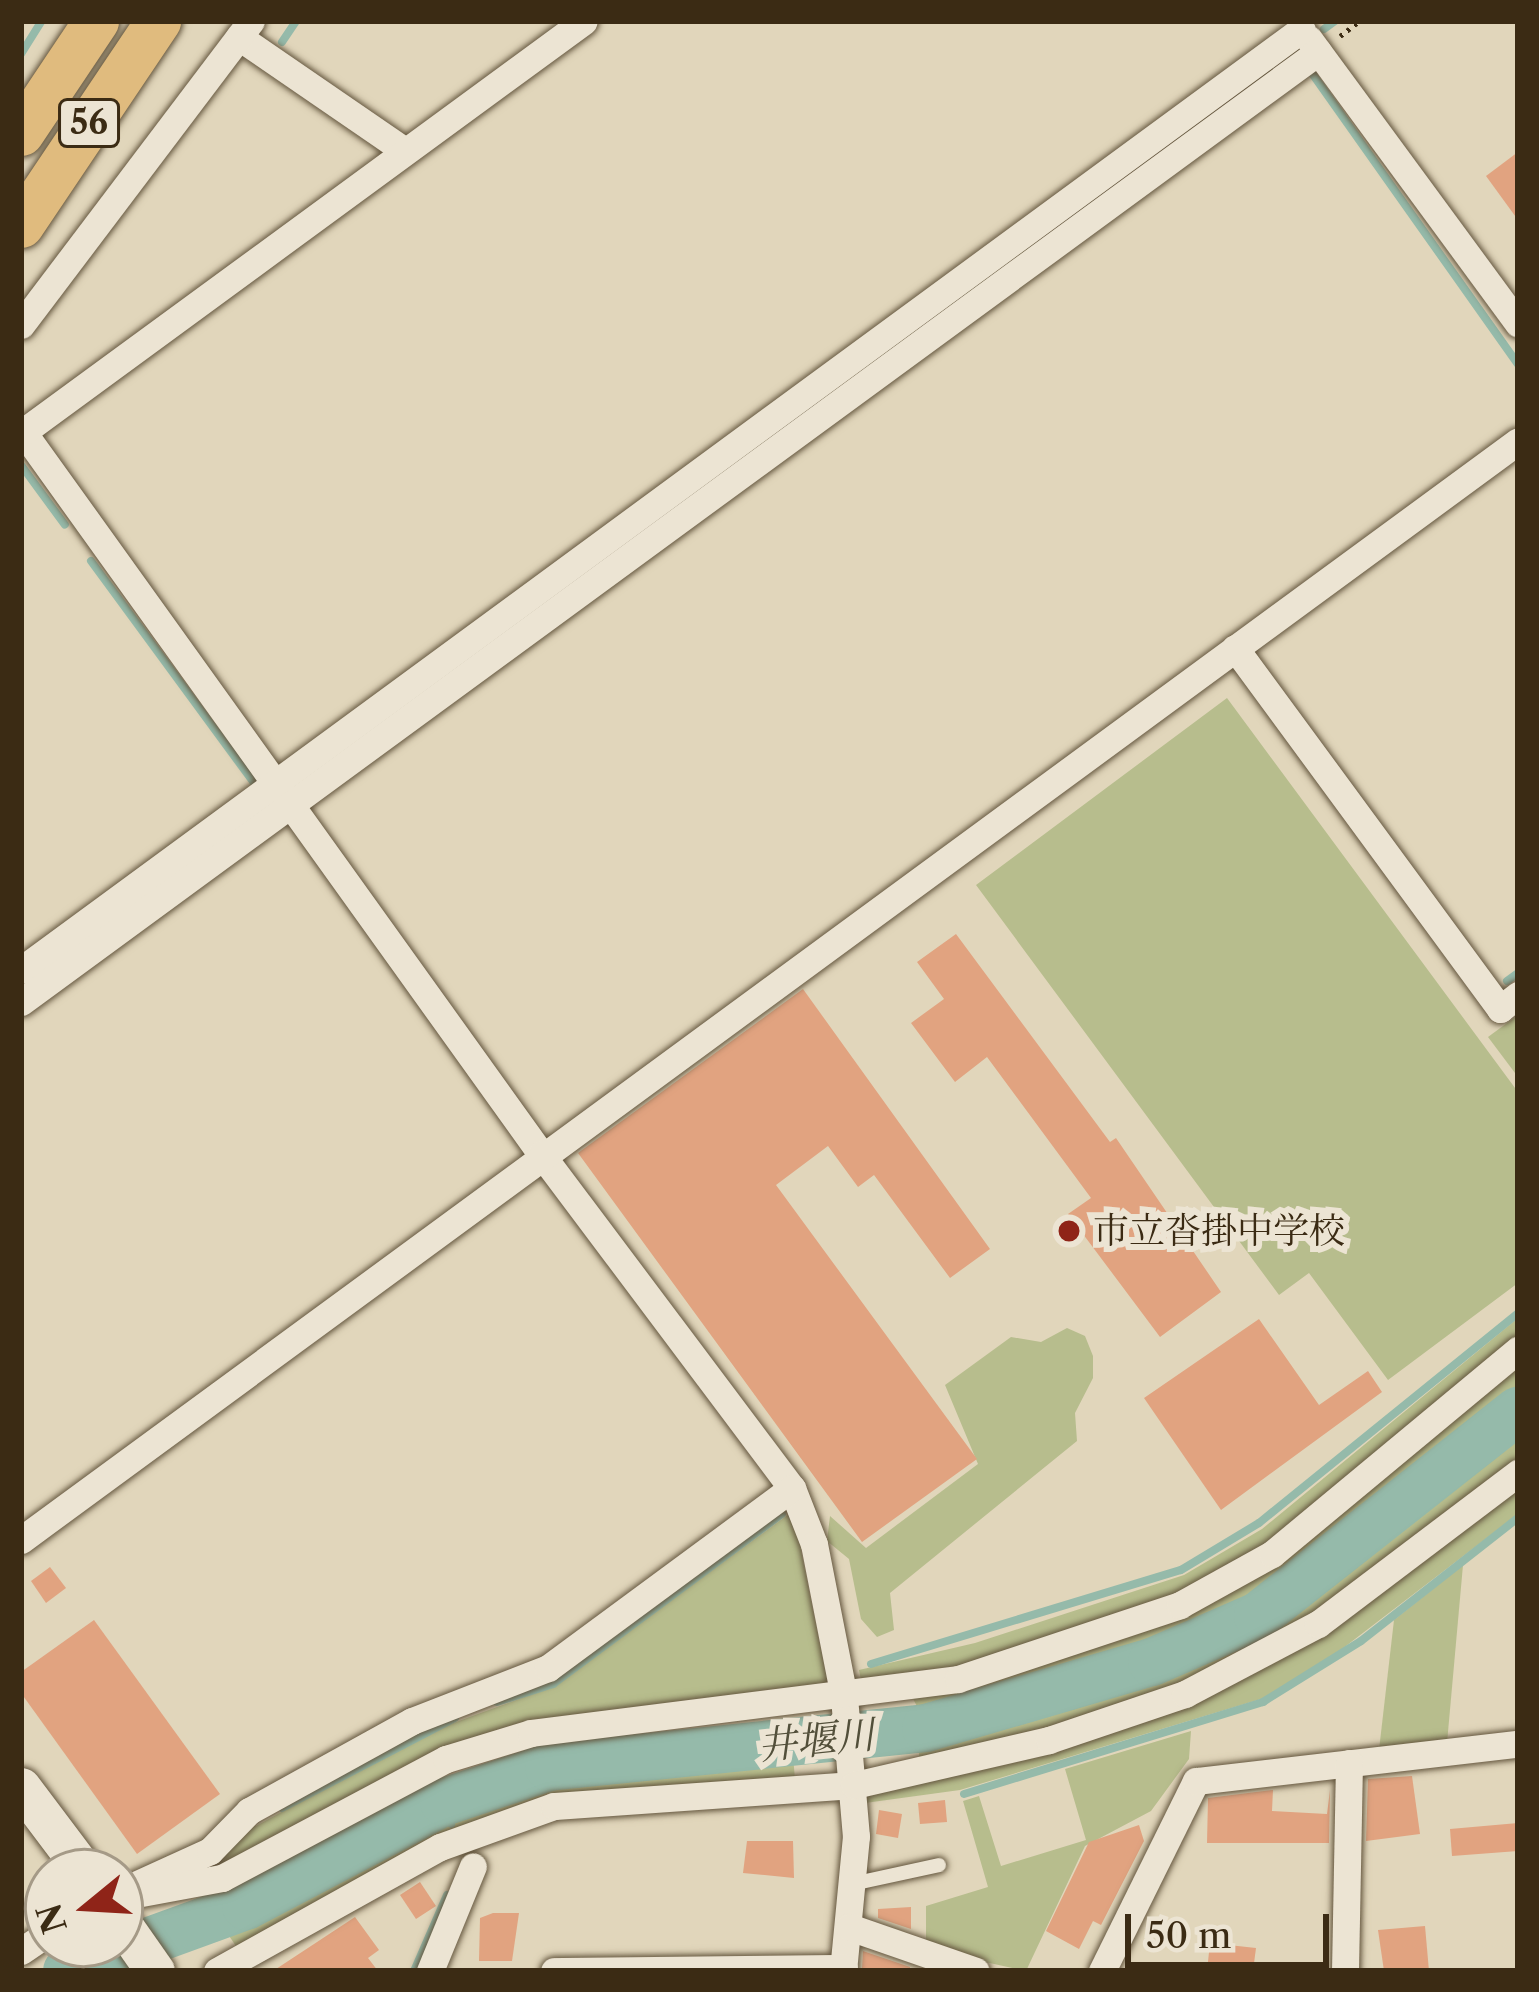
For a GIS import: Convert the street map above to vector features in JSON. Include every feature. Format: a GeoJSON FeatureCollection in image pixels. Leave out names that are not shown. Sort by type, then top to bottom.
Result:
{"type":"FeatureCollection","features":[{"type":"Feature","properties":{"kind":"main road","name":"56"},"geometry":{"type":"LineString","coordinates":[[21,133],[96,21]]}},
{"type":"Feature","properties":{"kind":"main road","name":"56"},"geometry":{"type":"LineString","coordinates":[[21,225],[158,21]]}},
{"type":"Feature","properties":{"kind":"main road"},"geometry":{"type":"LineString","coordinates":[[21,1787],[67,1848]]}},
{"type":"Feature","properties":{"kind":"street"},"geometry":{"type":"LineString","coordinates":[[554,1971],[844,1969],[852,1884],[853,1781],[844,1693],[814,1544],[792,1488],[541,1154],[22,431],[584,21]]}},
{"type":"Feature","properties":{"kind":"street"},"geometry":{"type":"LineString","coordinates":[[21,325],[245,29],[405,151]]}},
{"type":"Feature","properties":{"kind":"street"},"geometry":{"type":"LineString","coordinates":[[21,1002],[282,794],[1305,34],[1518,325]]}},
{"type":"Feature","properties":{"kind":"street"},"geometry":{"type":"LineString","coordinates":[[21,1540],[1518,441]]}},
{"type":"Feature","properties":{"kind":"street"},"geometry":{"type":"LineString","coordinates":[[1235,648],[1500,1009],[1518,995]]}},
{"type":"Feature","properties":{"kind":"street"},"geometry":{"type":"LineString","coordinates":[[21,970],[282,794]]}},
{"type":"Feature","properties":{"kind":"street"},"geometry":{"type":"LineString","coordinates":[[144,1890],[222,1878],[381,1789],[531,1733],[958,1679],[1180,1605],[1272,1554],[1518,1350]]}},
{"type":"Feature","properties":{"kind":"street"},"geometry":{"type":"LineString","coordinates":[[217,1971],[440,1847],[554,1806],[853,1781],[1048,1740],[1247,1668],[1318,1624],[1518,1473]]}},
{"type":"Feature","properties":{"kind":"street"},"geometry":{"type":"LineString","coordinates":[[144,1883],[210,1851],[250,1811],[412,1721],[548,1668],[792,1488]]}},
{"type":"Feature","properties":{"kind":"street"},"geometry":{"type":"LineString","coordinates":[[1102,1971],[1196,1781],[1518,1744]]}},
{"type":"Feature","properties":{"kind":"street"},"geometry":{"type":"LineString","coordinates":[[1345,1971],[1349,1762]]}},
{"type":"Feature","properties":{"kind":"street"},"geometry":{"type":"LineString","coordinates":[[430,1971],[473,1866]]}},
{"type":"Feature","properties":{"kind":"street"},"geometry":{"type":"LineString","coordinates":[[849,1927],[976,1971]]}},
{"type":"Feature","properties":{"kind":"lane"},"geometry":{"type":"LineString","coordinates":[[852,1884],[939,1865]]}},
{"type":"Feature","properties":{"kind":"green space"},"geometry":{"type":"Polygon","coordinates":[[[1227,698],[1518,1092],[1518,1283],[1388,1380],[1309,1273],[1279,1295],[976,885],[1227,698]]]}},
{"type":"Feature","properties":{"kind":"green space"},"geometry":{"type":"Polygon","coordinates":[[[1518,1015],[1518,1077],[1488,1037],[1518,1015]]]}},
{"type":"Feature","properties":{"kind":"green space"},"geometry":{"type":"Polygon","coordinates":[[[1518,1318],[1518,1343],[1228,1574],[957,1674],[861,1680],[859,1670],[975,1643],[1184,1575],[1262,1529],[1518,1318]]]}},
{"type":"Feature","properties":{"kind":"green space"},"geometry":{"type":"Polygon","coordinates":[[[1067,1328],[1085,1336],[1093,1356],[1093,1378],[1075,1413],[1077,1441],[890,1593],[894,1630],[877,1637],[861,1619],[849,1559],[827,1541],[830,1516],[866,1548],[978,1464],[945,1385],[1011,1337],[1041,1342],[1067,1328]]]}},
{"type":"Feature","properties":{"kind":"green space"},"geometry":{"type":"Polygon","coordinates":[[[1518,1359],[1518,1392],[1262,1602],[1152,1652],[922,1716],[909,1691],[1180,1614],[1518,1359]]]}},
{"type":"Feature","properties":{"kind":"green space"},"geometry":{"type":"Polygon","coordinates":[[[1518,1433],[1518,1465],[1314,1621],[1174,1692],[919,1763],[919,1742],[927,1737],[1161,1669],[1246,1633],[1518,1433]]]}},
{"type":"Feature","properties":{"kind":"green space"},"geometry":{"type":"Polygon","coordinates":[[[1518,1480],[1518,1514],[1312,1672],[1261,1699],[960,1790],[865,1803],[865,1795],[1191,1700],[1518,1480]]]}},
{"type":"Feature","properties":{"kind":"green space"},"geometry":{"type":"Polygon","coordinates":[[[793,1511],[828,1684],[518,1727],[241,1861],[189,1878],[249,1819],[256,1826],[426,1733],[554,1686],[793,1511]]]}},
{"type":"Feature","properties":{"kind":"green space"},"geometry":{"type":"Polygon","coordinates":[[[1463,1565],[1447,1743],[1379,1750],[1394,1620],[1463,1565]]]}},
{"type":"Feature","properties":{"kind":"green space"},"geometry":{"type":"Polygon","coordinates":[[[1191,1731],[1189,1759],[1151,1811],[1085,1846],[1026,1971],[926,1949],[926,1906],[988,1887],[963,1801],[979,1796],[1001,1866],[1086,1840],[1065,1769],[1191,1731]]]}},
{"type":"Feature","properties":{"kind":"green space"},"geometry":{"type":"Polygon","coordinates":[[[728,1754],[793,1755],[795,1780],[562,1797],[238,1949],[223,1927],[441,1811],[446,1825],[454,1823],[449,1808],[499,1787],[601,1766],[728,1754]]]}},
{"type":"Feature","properties":{"kind":"building"},"geometry":{"type":"Polygon","coordinates":[[[1518,152],[1518,220],[1486,176],[1518,152]]]}},
{"type":"Feature","properties":{"kind":"building"},"geometry":{"type":"Polygon","coordinates":[[[956,934],[1110,1142],[1116,1138],[1221,1292],[1160,1337],[1068,1214],[1091,1198],[987,1057],[955,1082],[911,1023],[944,999],[917,962],[956,934]]]}},
{"type":"Feature","properties":{"kind":"building"},"geometry":{"type":"Polygon","coordinates":[[[803,989],[990,1249],[950,1278],[874,1175],[858,1187],[828,1146],[776,1185],[977,1459],[862,1542],[578,1153],[803,989]]]}},
{"type":"Feature","properties":{"kind":"building"},"geometry":{"type":"Polygon","coordinates":[[[1259,1319],[1319,1405],[1368,1371],[1382,1392],[1221,1510],[1144,1398],[1259,1319]]]}},
{"type":"Feature","properties":{"kind":"building"},"geometry":{"type":"Polygon","coordinates":[[[50,1567],[66,1588],[46,1603],[31,1581],[50,1567]]]}},
{"type":"Feature","properties":{"kind":"building"},"geometry":{"type":"Polygon","coordinates":[[[94,1620],[220,1794],[144,1849],[133,1848],[21,1693],[21,1672],[94,1620]]]}},
{"type":"Feature","properties":{"kind":"building"},"geometry":{"type":"Polygon","coordinates":[[[1412,1776],[1420,1834],[1366,1841],[1368,1779],[1412,1776]]]}},
{"type":"Feature","properties":{"kind":"building"},"geometry":{"type":"Polygon","coordinates":[[[1273,1790],[1272,1811],[1327,1814],[1330,1790],[1329,1843],[1207,1843],[1208,1798],[1273,1790]]]}},
{"type":"Feature","properties":{"kind":"building"},"geometry":{"type":"Polygon","coordinates":[[[945,1800],[947,1822],[920,1824],[918,1803],[945,1800]]]}},
{"type":"Feature","properties":{"kind":"building"},"geometry":{"type":"Polygon","coordinates":[[[879,1810],[902,1814],[898,1838],[876,1834],[879,1810]]]}},
{"type":"Feature","properties":{"kind":"building"},"geometry":{"type":"Polygon","coordinates":[[[1518,1823],[1518,1851],[1452,1856],[1450,1829],[1518,1823]]]}},
{"type":"Feature","properties":{"kind":"building"},"geometry":{"type":"Polygon","coordinates":[[[1139,1825],[1144,1841],[1101,1925],[1093,1921],[1079,1949],[1046,1931],[1089,1842],[1139,1825]]]}},
{"type":"Feature","properties":{"kind":"building"},"geometry":{"type":"Polygon","coordinates":[[[747,1841],[793,1841],[794,1878],[743,1873],[747,1841]]]}},
{"type":"Feature","properties":{"kind":"building"},"geometry":{"type":"Polygon","coordinates":[[[420,1882],[436,1906],[416,1919],[400,1895],[420,1882]]]}},
{"type":"Feature","properties":{"kind":"building"},"geometry":{"type":"Polygon","coordinates":[[[911,1907],[911,1929],[878,1918],[878,1909],[911,1907]]]}},
{"type":"Feature","properties":{"kind":"building"},"geometry":{"type":"Polygon","coordinates":[[[519,1913],[512,1961],[479,1961],[480,1918],[519,1913]]]}},
{"type":"Feature","properties":{"kind":"building"},"geometry":{"type":"Polygon","coordinates":[[[355,1917],[379,1950],[368,1958],[378,1971],[273,1971],[355,1917]]]}},
{"type":"Feature","properties":{"kind":"building"},"geometry":{"type":"Polygon","coordinates":[[[1425,1926],[1429,1971],[1384,1971],[1378,1930],[1425,1926]]]}},
{"type":"Feature","properties":{"kind":"building"},"geometry":{"type":"Polygon","coordinates":[[[1210,1943],[1256,1948],[1253,1971],[1207,1971],[1210,1943]]]}},
{"type":"Feature","properties":{"kind":"building"},"geometry":{"type":"Polygon","coordinates":[[[863,1951],[910,1967],[910,1969],[862,1969],[863,1951]]]}},
{"type":"Feature","properties":{"kind":"waterway"},"geometry":{"type":"LineString","coordinates":[[21,54],[42,21]]}},
{"type":"Feature","properties":{"kind":"waterway"},"geometry":{"type":"LineString","coordinates":[[282,42],[296,21]]}},
{"type":"Feature","properties":{"kind":"waterway"},"geometry":{"type":"LineString","coordinates":[[1324,29],[1335,21]]}},
{"type":"Feature","properties":{"kind":"waterway"},"geometry":{"type":"LineString","coordinates":[[851,377],[1296,51]]}},
{"type":"Feature","properties":{"kind":"waterway"},"geometry":{"type":"LineString","coordinates":[[1311,72],[1518,364]]}},
{"type":"Feature","properties":{"kind":"waterway"},"geometry":{"type":"LineString","coordinates":[[21,465],[65,525]]}},
{"type":"Feature","properties":{"kind":"waterway"},"geometry":{"type":"LineString","coordinates":[[91,561],[255,784]]}},
{"type":"Feature","properties":{"kind":"waterway"},"geometry":{"type":"LineString","coordinates":[[1507,981],[1518,973]]}},
{"type":"Feature","properties":{"kind":"waterway"},"geometry":{"type":"LineString","coordinates":[[871,1664],[1181,1570],[1259,1523],[1518,1313]]}},
{"type":"Feature","properties":{"kind":"waterway","name":"井堰川"},"geometry":{"type":"LineString","coordinates":[[67,1971],[246,1906],[444,1802],[549,1767],[926,1728],[1152,1662],[1258,1616],[1518,1411]]}},
{"type":"Feature","properties":{"kind":"waterway"},"geometry":{"type":"LineString","coordinates":[[497,1702],[553,1684],[782,1514]]}},
{"type":"Feature","properties":{"kind":"waterway"},"geometry":{"type":"LineString","coordinates":[[964,1794],[1263,1702],[1361,1641],[1518,1518]]}},
{"type":"Feature","properties":{"kind":"waterway"},"geometry":{"type":"LineString","coordinates":[[282,1808],[455,1718]]}},
{"type":"Feature","properties":{"kind":"waterway"},"geometry":{"type":"LineString","coordinates":[[444,1802],[451,1824]]}},
{"type":"Feature","properties":{"kind":"waterway"},"geometry":{"type":"LineString","coordinates":[[414,1971],[447,1895]]}},
{"type":"Feature","properties":{"kind":"place","name":"市立沓掛中学校"},"geometry":{"type":"Point","coordinates":[1069,1231]}}]}
